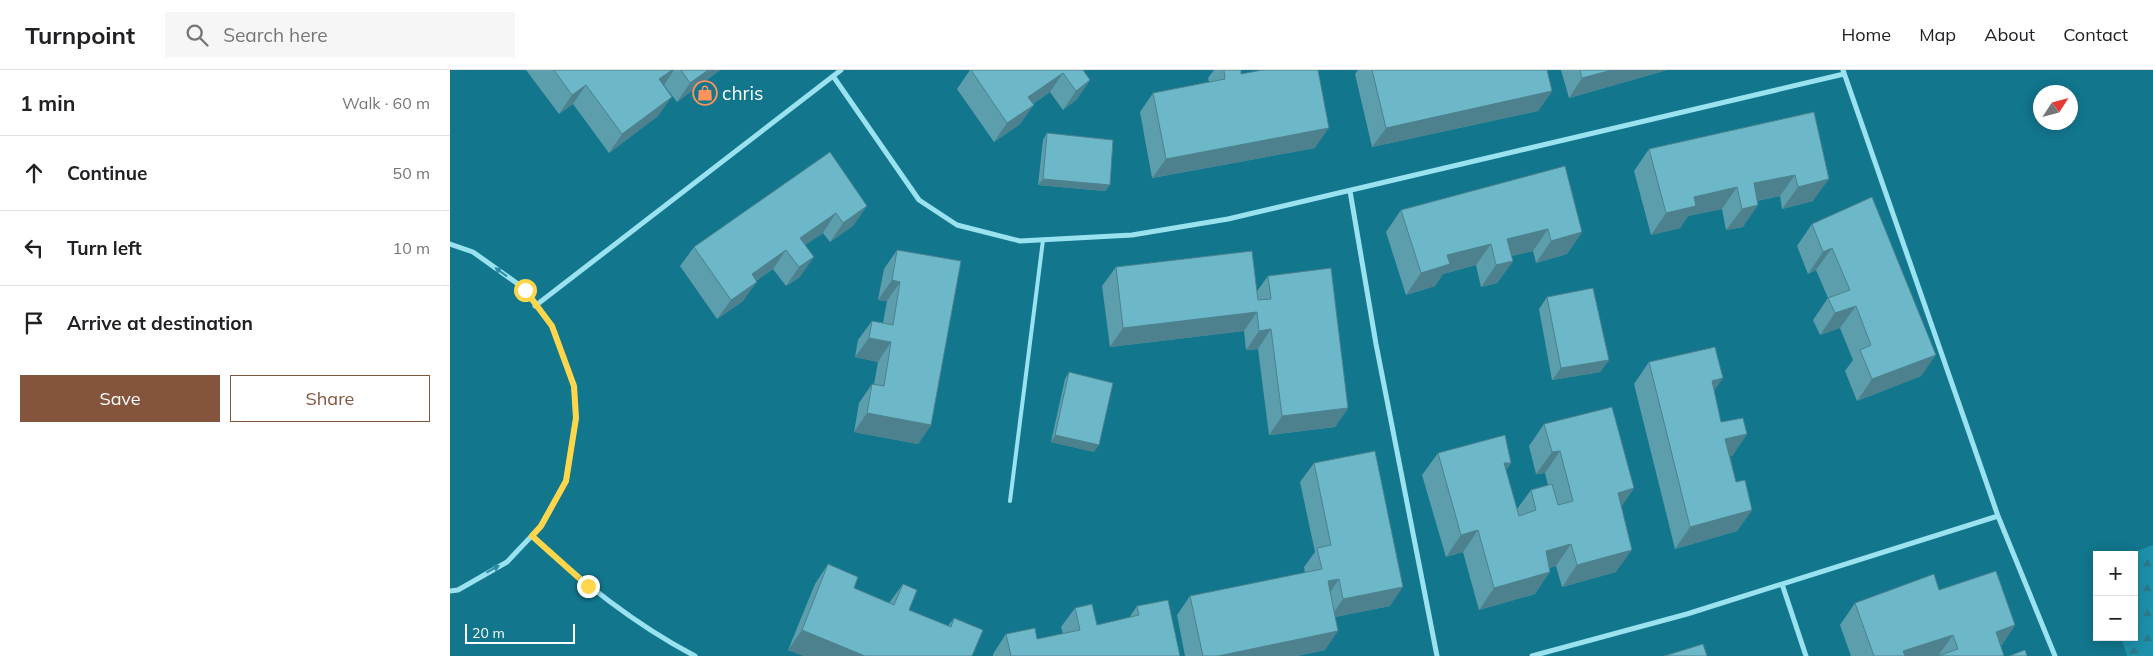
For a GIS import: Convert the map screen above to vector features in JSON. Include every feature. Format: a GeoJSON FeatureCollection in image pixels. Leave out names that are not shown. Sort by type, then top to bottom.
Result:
{"type":"FeatureCollection","features":[{"type":"Feature","properties":{"kind":"street"},"geometry":{"type":"LineString","coordinates":[[535,306],[840,70]]}},
{"type":"Feature","properties":{"kind":"street"},"geometry":{"type":"LineString","coordinates":[[833,76],[919,200],[957,224],[1020,241],[1132,235],[1228,219],[1843,72],[1998,516],[2055,656]]}},
{"type":"Feature","properties":{"kind":"street"},"geometry":{"type":"LineString","coordinates":[[1350,190],[1376,344],[1437,656]]}},
{"type":"Feature","properties":{"kind":"street"},"geometry":{"type":"LineString","coordinates":[[450,244],[473,252],[525,290],[535,306],[552,326],[574,386],[576,418],[566,481],[541,526],[507,562],[458,590],[450,591]]}},
{"type":"Feature","properties":{"kind":"street"},"geometry":{"type":"LineString","coordinates":[[1532,656],[1687,614],[1998,516]]}},
{"type":"Feature","properties":{"kind":"street"},"geometry":{"type":"LineString","coordinates":[[532,536],[588,586],[663,639],[695,656]]}},
{"type":"Feature","properties":{"kind":"street"},"geometry":{"type":"LineString","coordinates":[[1782,584],[1806,656]]}},
{"type":"Feature","properties":{"kind":"lane"},"geometry":{"type":"LineString","coordinates":[[1010,501],[1043,240]]}},
{"type":"Feature","properties":{"kind":"green space"},"geometry":{"type":"Polygon","coordinates":[[[2153,545],[2153,656],[2127,656],[2122,641],[2138,641],[2137,551],[2153,545]]]}},
{"type":"Feature","properties":{"kind":"building"},"geometry":{"type":"Polygon","coordinates":[[[554,70],[672,70],[659,79],[672,97],[622,134],[586,85],[572,95],[554,70]]]}},
{"type":"Feature","properties":{"kind":"building"},"geometry":{"type":"Polygon","coordinates":[[[681,70],[708,70],[690,83],[681,70]]]}},
{"type":"Feature","properties":{"kind":"building"},"geometry":{"type":"Polygon","coordinates":[[[971,70],[1083,70],[1090,80],[1076,91],[1063,73],[1028,97],[1034,105],[1007,123],[971,70]]]}},
{"type":"Feature","properties":{"kind":"building"},"geometry":{"type":"Polygon","coordinates":[[[1224,70],[1241,70],[1241,74],[1262,70],[1318,70],[1329,128],[1166,159],[1153,93],[1225,79],[1224,70]]]}},
{"type":"Feature","properties":{"kind":"building"},"geometry":{"type":"Polygon","coordinates":[[[1372,70],[1547,70],[1552,91],[1386,128],[1372,70]]]}},
{"type":"Feature","properties":{"kind":"building"},"geometry":{"type":"Polygon","coordinates":[[[1580,70],[1612,70],[1582,78],[1580,70]]]}},
{"type":"Feature","properties":{"kind":"building"},"geometry":{"type":"Polygon","coordinates":[[[1814,112],[1829,179],[1798,187],[1795,175],[1754,183],[1758,205],[1742,209],[1737,187],[1694,197],[1696,206],[1666,213],[1649,149],[1814,112]]]}},
{"type":"Feature","properties":{"kind":"building"},"geometry":{"type":"Polygon","coordinates":[[[1047,133],[1113,140],[1110,185],[1043,179],[1047,133]]]}},
{"type":"Feature","properties":{"kind":"building"},"geometry":{"type":"Polygon","coordinates":[[[830,152],[867,206],[843,223],[836,213],[800,238],[814,257],[799,267],[786,250],[752,274],[757,282],[731,300],[694,247],[830,152]]]}},
{"type":"Feature","properties":{"kind":"building"},"geometry":{"type":"Polygon","coordinates":[[[1565,166],[1582,232],[1551,241],[1548,229],[1507,239],[1513,261],[1496,265],[1491,244],[1447,255],[1450,264],[1421,273],[1401,210],[1565,166]]]}},
{"type":"Feature","properties":{"kind":"building"},"geometry":{"type":"Polygon","coordinates":[[[1872,197],[1936,355],[1872,379],[1860,350],[1871,345],[1856,306],[1835,313],[1828,298],[1850,290],[1832,248],[1823,252],[1812,224],[1872,197]]]}},
{"type":"Feature","properties":{"kind":"building"},"geometry":{"type":"Polygon","coordinates":[[[897,250],[961,261],[931,425],[867,413],[872,384],[884,386],[891,342],[869,338],[872,321],[893,325],[900,282],[892,280],[897,250]]]}},
{"type":"Feature","properties":{"kind":"building"},"geometry":{"type":"Polygon","coordinates":[[[1252,251],[1258,300],[1271,299],[1268,276],[1331,268],[1348,408],[1282,416],[1271,329],[1259,331],[1257,312],[1123,328],[1116,267],[1252,251]]]}},
{"type":"Feature","properties":{"kind":"building"},"geometry":{"type":"Polygon","coordinates":[[[1593,288],[1609,360],[1561,368],[1547,297],[1593,288]]]}},
{"type":"Feature","properties":{"kind":"building"},"geometry":{"type":"Polygon","coordinates":[[[1715,347],[1723,378],[1712,381],[1721,422],[1743,418],[1747,434],[1725,439],[1736,482],[1745,480],[1752,510],[1690,527],[1649,362],[1715,347]]]}},
{"type":"Feature","properties":{"kind":"building"},"geometry":{"type":"Polygon","coordinates":[[[1069,372],[1113,383],[1099,445],[1055,435],[1069,372]]]}},
{"type":"Feature","properties":{"kind":"building"},"geometry":{"type":"Polygon","coordinates":[[[1612,407],[1634,488],[1618,493],[1632,550],[1577,565],[1571,544],[1546,551],[1550,572],[1494,588],[1478,530],[1461,535],[1438,453],[1505,435],[1511,463],[1504,463],[1519,516],[1536,510],[1531,490],[1552,484],[1558,505],[1573,501],[1560,451],[1552,452],[1544,424],[1612,407]]]}},
{"type":"Feature","properties":{"kind":"building"},"geometry":{"type":"Polygon","coordinates":[[[1375,451],[1403,587],[1343,599],[1339,579],[1328,581],[1338,631],[1218,656],[1203,656],[1190,596],[1322,569],[1317,548],[1331,545],[1314,463],[1375,451]]]}},
{"type":"Feature","properties":{"kind":"building"},"geometry":{"type":"Polygon","coordinates":[[[828,564],[858,577],[854,588],[894,605],[903,584],[917,590],[909,610],[951,627],[954,618],[983,630],[972,656],[865,656],[802,630],[828,564]]]}},
{"type":"Feature","properties":{"kind":"building"},"geometry":{"type":"Polygon","coordinates":[[[1996,571],[2015,625],[1996,632],[2004,656],[1938,656],[1958,649],[1953,635],[1903,651],[1905,656],[1874,656],[1855,603],[1934,574],[1939,590],[1996,571]]]}},
{"type":"Feature","properties":{"kind":"building"},"geometry":{"type":"Polygon","coordinates":[[[1168,600],[1180,656],[1011,656],[1006,634],[1035,628],[1037,639],[1080,630],[1075,608],[1092,604],[1097,625],[1139,615],[1137,606],[1168,600]]]}},
{"type":"Feature","properties":{"kind":"building"},"geometry":{"type":"Polygon","coordinates":[[[1703,644],[1707,656],[1664,656],[1703,644]]]}},
{"type":"Feature","properties":{"kind":"building"},"geometry":{"type":"Polygon","coordinates":[[[2025,650],[2027,656],[2009,656],[2025,650]]]}},
{"type":"Feature","properties":{"kind":"place","name":"chris"},"geometry":{"type":"Point","coordinates":[705,93]}},
{"type":"Feature","properties":{"kind":"route"},"geometry":{"type":"LineString","coordinates":[[525,290],[535,306],[552,326],[574,386],[576,418],[566,481],[541,526],[532,536],[588,586]]}}]}
